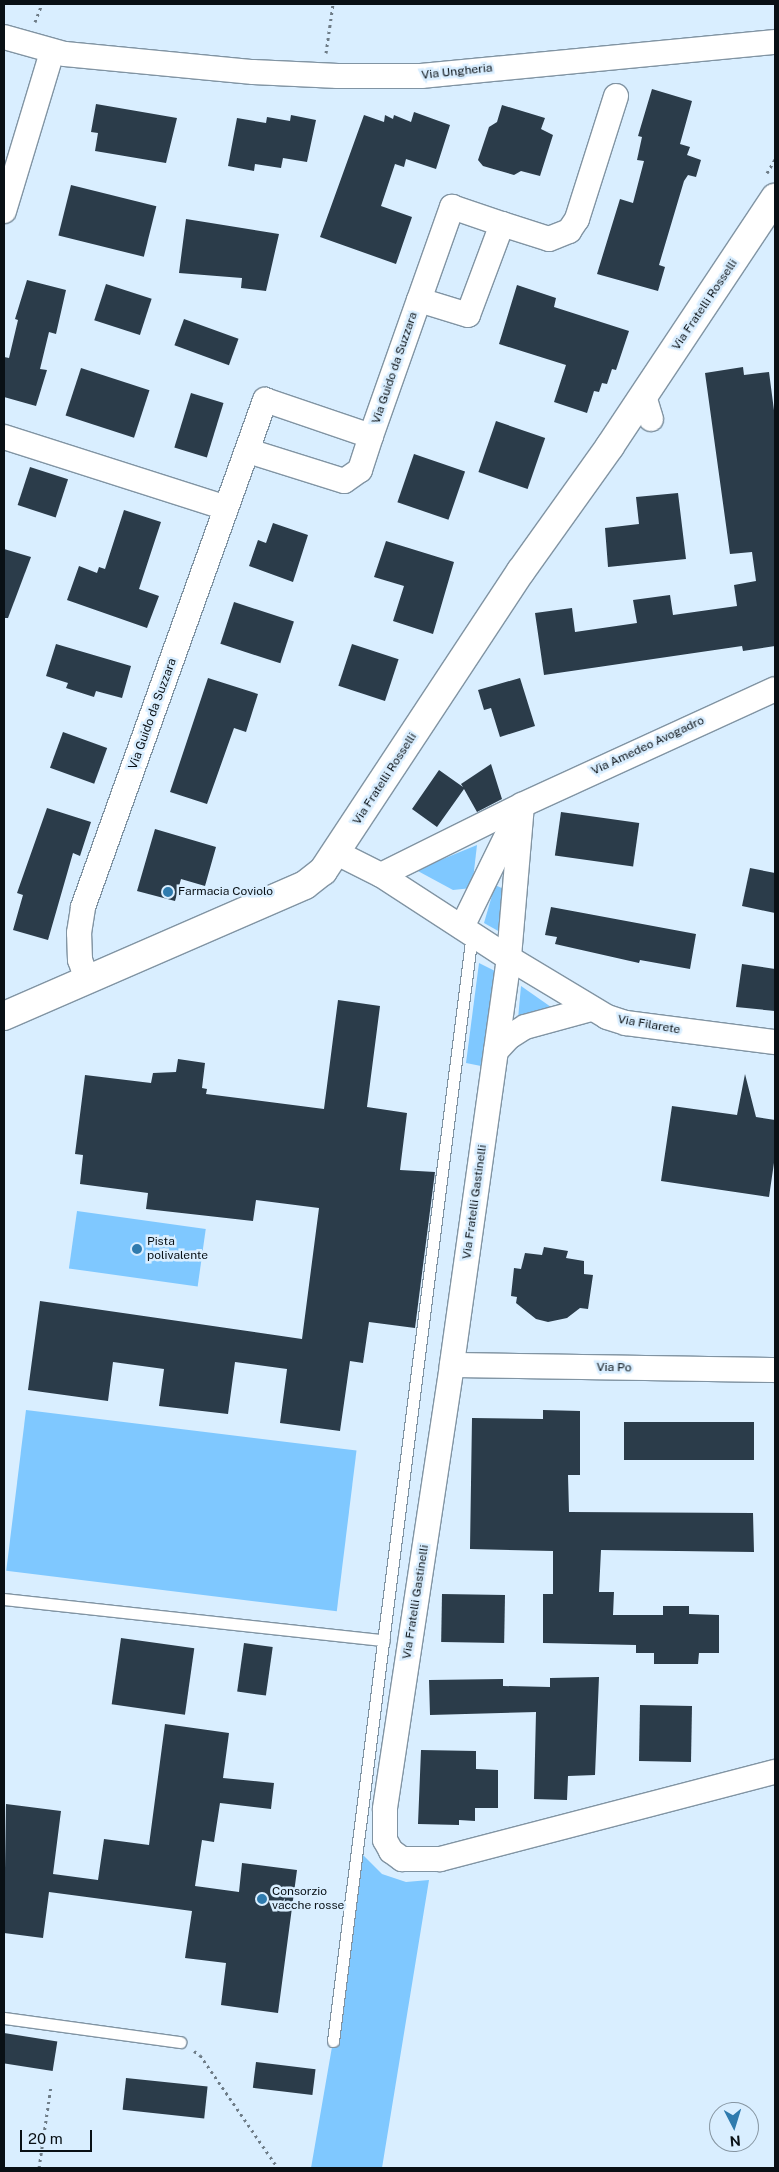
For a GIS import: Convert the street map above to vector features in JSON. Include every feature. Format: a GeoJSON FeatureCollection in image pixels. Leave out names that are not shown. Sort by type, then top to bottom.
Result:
{"type":"FeatureCollection","features":[{"type":"Feature","properties":{"kind":"street","name":"Via Ungheria"},"geometry":{"type":"LineString","coordinates":[[4,33],[142,60]]}},
{"type":"Feature","properties":{"kind":"street","name":"Via Ungheria"},"geometry":{"type":"LineString","coordinates":[[4,37],[52,52],[253,72],[323,76],[421,76],[774,43]]}},
{"type":"Feature","properties":{"kind":"street"},"geometry":{"type":"LineString","coordinates":[[4,211],[52,52]]}},
{"type":"Feature","properties":{"kind":"street","name":"Via Guido da Suzzara"},"geometry":{"type":"LineString","coordinates":[[248,452],[344,481],[360,470],[452,207],[549,239],[569,231],[577,219],[616,96]]}},
{"type":"Feature","properties":{"kind":"street","name":"Via Fratelli Rosselli"},"geometry":{"type":"LineString","coordinates":[[4,1016],[305,885],[323,871],[337,853],[521,571],[648,407],[772,206]]}},
{"type":"Feature","properties":{"kind":"street","name":"Via Guido da Suzzara"},"geometry":{"type":"LineString","coordinates":[[419,300],[468,315],[502,224]]}},
{"type":"Feature","properties":{"kind":"street","name":"Via Guido da Suzzara"},"geometry":{"type":"LineString","coordinates":[[87,980],[80,960],[79,933],[84,908],[265,400],[371,436]]}},
{"type":"Feature","properties":{"kind":"street"},"geometry":{"type":"LineString","coordinates":[[4,437],[226,508]]}},
{"type":"Feature","properties":{"kind":"street","name":"Via Amedeo Avogadro"},"geometry":{"type":"LineString","coordinates":[[381,875],[522,804],[775,689]]}},
{"type":"Feature","properties":{"kind":"street"},"geometry":{"type":"LineString","coordinates":[[467,930],[522,804]]}},
{"type":"Feature","properties":{"kind":"street","name":"Via Fratelli Gastinelli"},"geometry":{"type":"LineString","coordinates":[[522,804],[509,958],[452,1365],[385,1809],[384,1834],[391,1851],[396,1856],[414,1861],[440,1859],[775,1772]]}},
{"type":"Feature","properties":{"kind":"street"},"geometry":{"type":"LineString","coordinates":[[337,853],[381,875],[509,958]]}},
{"type":"Feature","properties":{"kind":"street","name":"Via Filarete"},"geometry":{"type":"LineString","coordinates":[[509,958],[591,1009],[626,1023],[775,1042]]}},
{"type":"Feature","properties":{"kind":"street"},"geometry":{"type":"LineString","coordinates":[[496,1052],[509,1037],[525,1027],[591,1009]]}},
{"type":"Feature","properties":{"kind":"street","name":"Via Po"},"geometry":{"type":"LineString","coordinates":[[452,1365],[775,1370]]}},
{"type":"Feature","properties":{"kind":"lane"},"geometry":{"type":"LineString","coordinates":[[333,2041],[384,1640],[467,930]]}},
{"type":"Feature","properties":{"kind":"lane"},"geometry":{"type":"LineString","coordinates":[[4,1599],[384,1640]]}},
{"type":"Feature","properties":{"kind":"lane"},"geometry":{"type":"LineString","coordinates":[[4,2018],[180,2042]]}},
{"type":"Feature","properties":{"kind":"path"},"geometry":{"type":"LineString","coordinates":[[323,76],[333,4]]}},
{"type":"Feature","properties":{"kind":"path"},"geometry":{"type":"LineString","coordinates":[[180,2042],[200,2055],[278,2168]]}},
{"type":"Feature","properties":{"kind":"path"},"geometry":{"type":"LineString","coordinates":[[39,2168],[51,2086]]}},
{"type":"Feature","properties":{"kind":"shaded area"},"geometry":{"type":"Polygon","coordinates":[[[477,845],[472,888],[453,890],[416,870],[477,845]]]}},
{"type":"Feature","properties":{"kind":"shaded area"},"geometry":{"type":"Polygon","coordinates":[[[495,885],[506,890],[500,932],[484,923],[495,885]]]}},
{"type":"Feature","properties":{"kind":"shaded area"},"geometry":{"type":"Polygon","coordinates":[[[479,963],[497,972],[481,1066],[466,1063],[479,963]]]}},
{"type":"Feature","properties":{"kind":"shaded area"},"geometry":{"type":"Polygon","coordinates":[[[521,986],[551,1007],[518,1019],[521,986]]]}},
{"type":"Feature","properties":{"kind":"shaded area","name":"Pista polivalente"},"geometry":{"type":"Polygon","coordinates":[[[77,1211],[206,1229],[198,1287],[69,1268],[77,1211]]]}},
{"type":"Feature","properties":{"kind":"shaded area"},"geometry":{"type":"Polygon","coordinates":[[[26,1410],[357,1451],[337,1611],[6,1571],[26,1410]]]}},
{"type":"Feature","properties":{"kind":"shaded area"},"geometry":{"type":"Polygon","coordinates":[[[357,1849],[382,1874],[406,1882],[429,1880],[382,2168],[311,2168],[333,2041],[357,1849]]]}},
{"type":"Feature","properties":{"kind":"building"},"geometry":{"type":"Polygon","coordinates":[[[652,89],[692,101],[680,144],[690,147],[687,155],[701,160],[696,177],[688,175],[684,181],[659,265],[665,267],[658,291],[597,274],[620,199],[633,203],[644,161],[637,160],[642,137],[638,136],[652,89]]]}},
{"type":"Feature","properties":{"kind":"building"},"geometry":{"type":"Polygon","coordinates":[[[96,104],[177,118],[166,163],[95,151],[98,133],[91,132],[96,104]]]}},
{"type":"Feature","properties":{"kind":"building"},"geometry":{"type":"Polygon","coordinates":[[[502,105],[545,118],[541,129],[553,135],[540,176],[521,171],[514,175],[483,166],[478,160],[489,127],[497,122],[502,105]]]}},
{"type":"Feature","properties":{"kind":"building"},"geometry":{"type":"Polygon","coordinates":[[[414,112],[450,125],[436,169],[406,159],[404,167],[395,164],[381,206],[412,217],[396,264],[320,237],[364,115],[384,122],[385,115],[393,119],[394,115],[411,122],[414,112]]]}},
{"type":"Feature","properties":{"kind":"building"},"geometry":{"type":"Polygon","coordinates":[[[291,115],[316,120],[307,162],[283,158],[281,168],[255,164],[254,171],[228,166],[237,118],[266,123],[267,117],[290,121],[291,115]]]}},
{"type":"Feature","properties":{"kind":"building"},"geometry":{"type":"Polygon","coordinates":[[[71,185],[156,206],[144,257],[58,235],[71,185]]]}},
{"type":"Feature","properties":{"kind":"building"},"geometry":{"type":"Polygon","coordinates":[[[186,219],[279,234],[266,291],[241,288],[242,278],[179,273],[186,219]]]}},
{"type":"Feature","properties":{"kind":"building"},"geometry":{"type":"Polygon","coordinates":[[[27,280],[66,290],[56,334],[49,332],[40,369],[47,370],[36,406],[4,397],[4,357],[9,358],[18,320],[15,319],[27,280]]]}},
{"type":"Feature","properties":{"kind":"building"},"geometry":{"type":"Polygon","coordinates":[[[106,284],[152,299],[140,335],[94,320],[106,284]]]}},
{"type":"Feature","properties":{"kind":"building"},"geometry":{"type":"Polygon","coordinates":[[[517,285],[556,298],[554,307],[629,331],[616,370],[612,369],[607,384],[602,383],[599,392],[594,391],[587,413],[554,402],[566,365],[499,344],[517,285]]]}},
{"type":"Feature","properties":{"kind":"building"},"geometry":{"type":"Polygon","coordinates":[[[184,319],[239,339],[229,365],[174,345],[184,319]]]}},
{"type":"Feature","properties":{"kind":"building"},"geometry":{"type":"Polygon","coordinates":[[[743,367],[744,375],[769,372],[775,418],[775,646],[743,651],[742,646],[544,675],[535,613],[572,608],[575,632],[637,623],[633,600],[670,595],[673,615],[737,606],[734,585],[756,581],[752,552],[730,554],[705,373],[743,367]]]}},
{"type":"Feature","properties":{"kind":"building"},"geometry":{"type":"Polygon","coordinates":[[[81,368],[149,390],[134,438],[66,416],[81,368]]]}},
{"type":"Feature","properties":{"kind":"building"},"geometry":{"type":"Polygon","coordinates":[[[191,393],[224,403],[207,457],[174,448],[191,393]]]}},
{"type":"Feature","properties":{"kind":"building"},"geometry":{"type":"Polygon","coordinates":[[[496,421],[545,438],[528,489],[478,472],[496,421]]]}},
{"type":"Feature","properties":{"kind":"building"},"geometry":{"type":"Polygon","coordinates":[[[414,454],[465,472],[448,520],[397,502],[414,454]]]}},
{"type":"Feature","properties":{"kind":"building"},"geometry":{"type":"Polygon","coordinates":[[[30,467],[68,479],[56,517],[18,505],[30,467]]]}},
{"type":"Feature","properties":{"kind":"building"},"geometry":{"type":"Polygon","coordinates":[[[678,493],[686,559],[608,567],[605,528],[639,524],[636,497],[678,493]]]}},
{"type":"Feature","properties":{"kind":"building"},"geometry":{"type":"Polygon","coordinates":[[[124,510],[161,522],[139,589],[159,596],[147,628],[67,600],[79,566],[97,573],[99,567],[105,569],[124,510]]]}},
{"type":"Feature","properties":{"kind":"building"},"geometry":{"type":"Polygon","coordinates":[[[273,523],[308,535],[293,582],[249,566],[258,540],[266,543],[273,523]]]}},
{"type":"Feature","properties":{"kind":"building"},"geometry":{"type":"Polygon","coordinates":[[[386,541],[454,562],[433,634],[393,621],[404,586],[374,577],[386,541]]]}},
{"type":"Feature","properties":{"kind":"building"},"geometry":{"type":"Polygon","coordinates":[[[4,549],[31,557],[8,618],[4,618],[4,549]]]}},
{"type":"Feature","properties":{"kind":"building"},"geometry":{"type":"Polygon","coordinates":[[[234,602],[294,621],[280,663],[220,644],[234,602]]]}},
{"type":"Feature","properties":{"kind":"building"},"geometry":{"type":"Polygon","coordinates":[[[56,644],[131,666],[122,698],[96,691],[94,697],[66,688],[68,683],[46,676],[56,644]]]}},
{"type":"Feature","properties":{"kind":"building"},"geometry":{"type":"Polygon","coordinates":[[[352,644],[399,659],[385,701],[338,686],[352,644]]]}},
{"type":"Feature","properties":{"kind":"building"},"geometry":{"type":"Polygon","coordinates":[[[208,678],[258,694],[246,732],[234,728],[207,804],[170,792],[208,678]]]}},
{"type":"Feature","properties":{"kind":"building"},"geometry":{"type":"Polygon","coordinates":[[[520,678],[535,726],[500,737],[491,708],[484,710],[478,690],[520,678]]]}},
{"type":"Feature","properties":{"kind":"building"},"geometry":{"type":"Polygon","coordinates":[[[63,732],[107,748],[94,784],[50,768],[63,732]]]}},
{"type":"Feature","properties":{"kind":"building"},"geometry":{"type":"Polygon","coordinates":[[[491,764],[502,799],[477,812],[464,789],[437,827],[412,809],[439,770],[463,787],[461,784],[491,764]]]}},
{"type":"Feature","properties":{"kind":"building"},"geometry":{"type":"Polygon","coordinates":[[[47,808],[91,822],[80,856],[73,853],[48,940],[13,930],[23,895],[17,893],[47,808]]]}},
{"type":"Feature","properties":{"kind":"building"},"geometry":{"type":"Polygon","coordinates":[[[561,812],[639,823],[633,867],[555,856],[561,812]]]}},
{"type":"Feature","properties":{"kind":"building"},"geometry":{"type":"Polygon","coordinates":[[[155,829],[216,847],[205,886],[181,879],[175,901],[137,891],[155,829]]]}},
{"type":"Feature","properties":{"kind":"building"},"geometry":{"type":"Polygon","coordinates":[[[750,868],[775,873],[775,913],[742,906],[750,868]]]}},
{"type":"Feature","properties":{"kind":"building"},"geometry":{"type":"Polygon","coordinates":[[[551,907],[696,934],[690,969],[640,960],[639,963],[555,944],[557,937],[545,935],[551,907]]]}},
{"type":"Feature","properties":{"kind":"building"},"geometry":{"type":"Polygon","coordinates":[[[742,964],[775,969],[775,1011],[736,1007],[742,964]]]}},
{"type":"Feature","properties":{"kind":"building"},"geometry":{"type":"Polygon","coordinates":[[[338,1000],[380,1006],[367,1107],[407,1113],[400,1170],[435,1172],[415,1328],[369,1322],[363,1363],[350,1361],[340,1431],[280,1423],[287,1369],[235,1362],[228,1414],[159,1406],[164,1369],[113,1362],[108,1401],[28,1390],[40,1301],[302,1339],[319,1208],[256,1200],[253,1221],[146,1209],[148,1193],[80,1184],[83,1155],[75,1154],[85,1075],[151,1083],[153,1073],[176,1072],[178,1059],[205,1063],[202,1088],[207,1089],[206,1094],[324,1109],[338,1000]]]}},
{"type":"Feature","properties":{"kind":"building"},"geometry":{"type":"Polygon","coordinates":[[[745,1074],[756,1117],[775,1120],[775,1156],[769,1197],[661,1181],[672,1106],[737,1115],[745,1074]]]}},
{"type":"Feature","properties":{"kind":"building"},"geometry":{"type":"Polygon","coordinates":[[[544,1247],[568,1251],[566,1258],[584,1261],[584,1274],[593,1275],[588,1309],[580,1308],[567,1318],[548,1322],[536,1319],[516,1303],[517,1297],[511,1296],[514,1268],[521,1269],[525,1253],[542,1255],[544,1247]]]}},
{"type":"Feature","properties":{"kind":"building"},"geometry":{"type":"Polygon","coordinates":[[[543,1410],[580,1411],[580,1475],[568,1475],[569,1512],[753,1513],[754,1552],[601,1550],[599,1592],[614,1592],[613,1615],[663,1615],[663,1606],[689,1606],[689,1614],[719,1615],[719,1653],[699,1653],[698,1664],[654,1664],[654,1653],[636,1653],[636,1645],[543,1643],[543,1594],[553,1594],[553,1551],[470,1549],[472,1418],[543,1419],[543,1410]]]}},
{"type":"Feature","properties":{"kind":"building"},"geometry":{"type":"Polygon","coordinates":[[[624,1422],[754,1422],[754,1460],[624,1460],[624,1422]]]}},
{"type":"Feature","properties":{"kind":"building"},"geometry":{"type":"Polygon","coordinates":[[[442,1594],[505,1595],[504,1643],[441,1642],[442,1594]]]}},
{"type":"Feature","properties":{"kind":"building"},"geometry":{"type":"Polygon","coordinates":[[[121,1638],[194,1648],[185,1715],[112,1704],[121,1638]]]}},
{"type":"Feature","properties":{"kind":"building"},"geometry":{"type":"Polygon","coordinates":[[[244,1643],[273,1647],[266,1696],[237,1692],[244,1643]]]}},
{"type":"Feature","properties":{"kind":"building"},"geometry":{"type":"Polygon","coordinates":[[[599,1677],[595,1775],[568,1776],[567,1800],[534,1799],[536,1712],[430,1715],[429,1680],[503,1679],[503,1686],[550,1687],[550,1678],[599,1677]]]}},
{"type":"Feature","properties":{"kind":"building"},"geometry":{"type":"Polygon","coordinates":[[[640,1705],[692,1706],[691,1762],[639,1761],[640,1705]]]}},
{"type":"Feature","properties":{"kind":"building"},"geometry":{"type":"Polygon","coordinates":[[[165,1724],[229,1733],[223,1778],[274,1783],[271,1809],[220,1803],[214,1842],[202,1840],[195,1886],[239,1892],[242,1863],[297,1870],[278,2013],[221,2005],[226,1963],[185,1958],[192,1911],[49,1892],[43,1938],[4,1933],[6,1804],[61,1811],[53,1874],[98,1880],[104,1839],[149,1845],[165,1724]]]}},
{"type":"Feature","properties":{"kind":"building"},"geometry":{"type":"Polygon","coordinates":[[[421,1750],[476,1751],[476,1769],[498,1770],[498,1808],[475,1808],[475,1821],[459,1820],[459,1825],[418,1824],[421,1750]]]}},
{"type":"Feature","properties":{"kind":"building"},"geometry":{"type":"Polygon","coordinates":[[[4,2033],[57,2041],[53,2071],[4,2063],[4,2033]]]}},
{"type":"Feature","properties":{"kind":"building"},"geometry":{"type":"Polygon","coordinates":[[[256,2062],[316,2069],[312,2095],[253,2088],[256,2062]]]}},
{"type":"Feature","properties":{"kind":"building"},"geometry":{"type":"Polygon","coordinates":[[[126,2078],[208,2087],[204,2118],[123,2110],[126,2078]]]}},
{"type":"Feature","properties":{"kind":"place","name":"Farmacia Coviolo"},"geometry":{"type":"Point","coordinates":[168,892]}},
{"type":"Feature","properties":{"kind":"place","name":"Pista polivalente"},"geometry":{"type":"Point","coordinates":[137,1249]}},
{"type":"Feature","properties":{"kind":"place","name":"Consorzio vacche rosse"},"geometry":{"type":"Point","coordinates":[262,1899]}}]}
